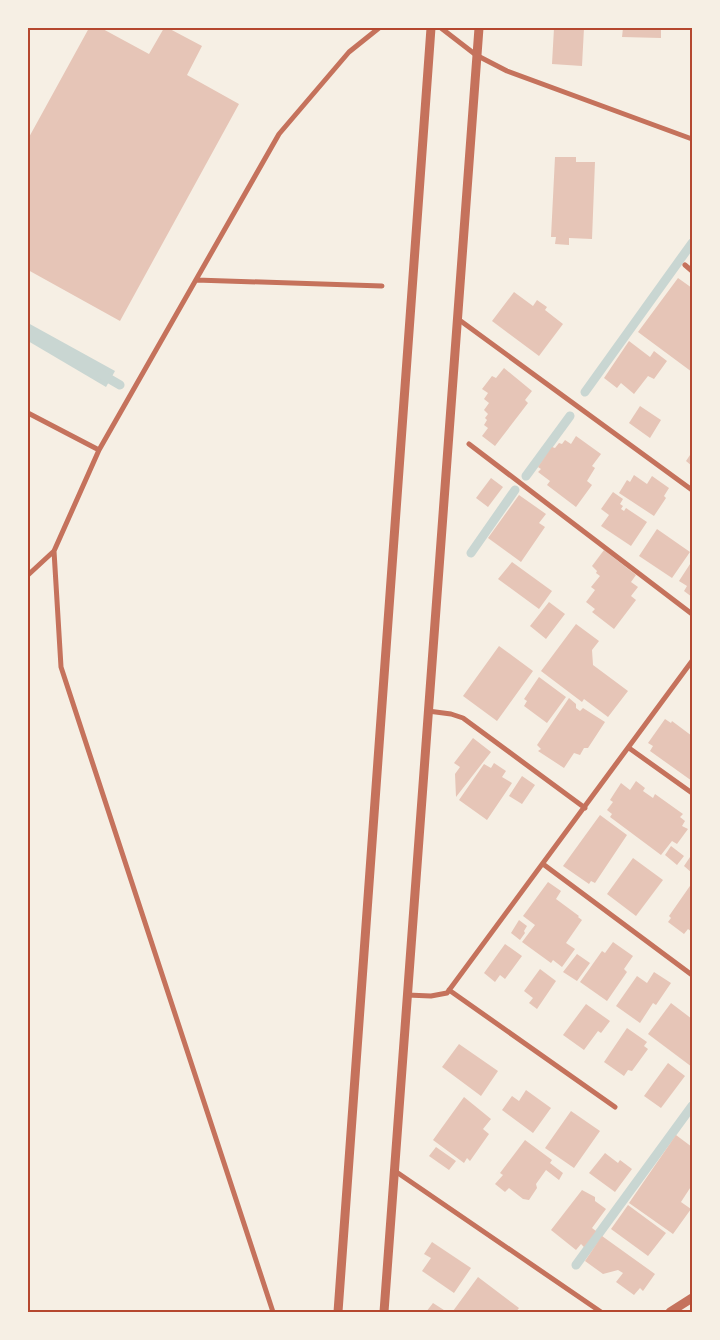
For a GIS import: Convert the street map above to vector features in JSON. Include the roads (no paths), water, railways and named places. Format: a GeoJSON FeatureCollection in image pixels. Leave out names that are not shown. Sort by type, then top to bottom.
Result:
{"type":"FeatureCollection","features":[{"type":"Feature","properties":{"kind":"street"},"geometry":{"type":"LineString","coordinates":[[28,575],[54,551],[100,450],[280,134],[349,52],[378,28]]}},
{"type":"Feature","properties":{"kind":"street"},"geometry":{"type":"LineString","coordinates":[[338,1312],[431,28]]}},
{"type":"Feature","properties":{"kind":"street"},"geometry":{"type":"LineString","coordinates":[[440,28],[476,55],[507,71],[692,140]]}},
{"type":"Feature","properties":{"kind":"street"},"geometry":{"type":"LineString","coordinates":[[384,1312],[479,28]]}},
{"type":"Feature","properties":{"kind":"street"},"geometry":{"type":"LineString","coordinates":[[684,265],[692,271]]}},
{"type":"Feature","properties":{"kind":"street"},"geometry":{"type":"LineString","coordinates":[[196,280],[382,286]]}},
{"type":"Feature","properties":{"kind":"street"},"geometry":{"type":"LineString","coordinates":[[458,319],[692,490]]}},
{"type":"Feature","properties":{"kind":"street"},"geometry":{"type":"LineString","coordinates":[[28,413],[100,450]]}},
{"type":"Feature","properties":{"kind":"street"},"geometry":{"type":"LineString","coordinates":[[469,444],[692,614]]}},
{"type":"Feature","properties":{"kind":"street"},"geometry":{"type":"LineString","coordinates":[[54,551],[61,667],[272,1312]]}},
{"type":"Feature","properties":{"kind":"street"},"geometry":{"type":"LineString","coordinates":[[407,995],[431,996],[446,993],[449,990],[692,661]]}},
{"type":"Feature","properties":{"kind":"street"},"geometry":{"type":"LineString","coordinates":[[428,711],[451,714],[463,718],[585,808]]}},
{"type":"Feature","properties":{"kind":"street"},"geometry":{"type":"LineString","coordinates":[[629,748],[692,793]]}},
{"type":"Feature","properties":{"kind":"street"},"geometry":{"type":"LineString","coordinates":[[543,864],[692,975]]}},
{"type":"Feature","properties":{"kind":"street"},"geometry":{"type":"LineString","coordinates":[[449,990],[615,1107]]}},
{"type":"Feature","properties":{"kind":"street"},"geometry":{"type":"LineString","coordinates":[[395,1171],[600,1312]]}},
{"type":"Feature","properties":{"kind":"street"},"geometry":{"type":"LineString","coordinates":[[670,1312],[692,1298]]}},
{"type":"Feature","properties":{"kind":"waterway"},"geometry":{"type":"LineString","coordinates":[[585,392],[692,243]]}},
{"type":"Feature","properties":{"kind":"waterway"},"geometry":{"type":"LineString","coordinates":[[101,374],[120,385]]}},
{"type":"Feature","properties":{"kind":"waterway"},"geometry":{"type":"LineString","coordinates":[[526,476],[570,416]]}},
{"type":"Feature","properties":{"kind":"waterway"},"geometry":{"type":"LineString","coordinates":[[471,553],[515,490]]}},
{"type":"Feature","properties":{"kind":"waterway"},"geometry":{"type":"LineString","coordinates":[[576,1265],[692,1106]]}}]}
